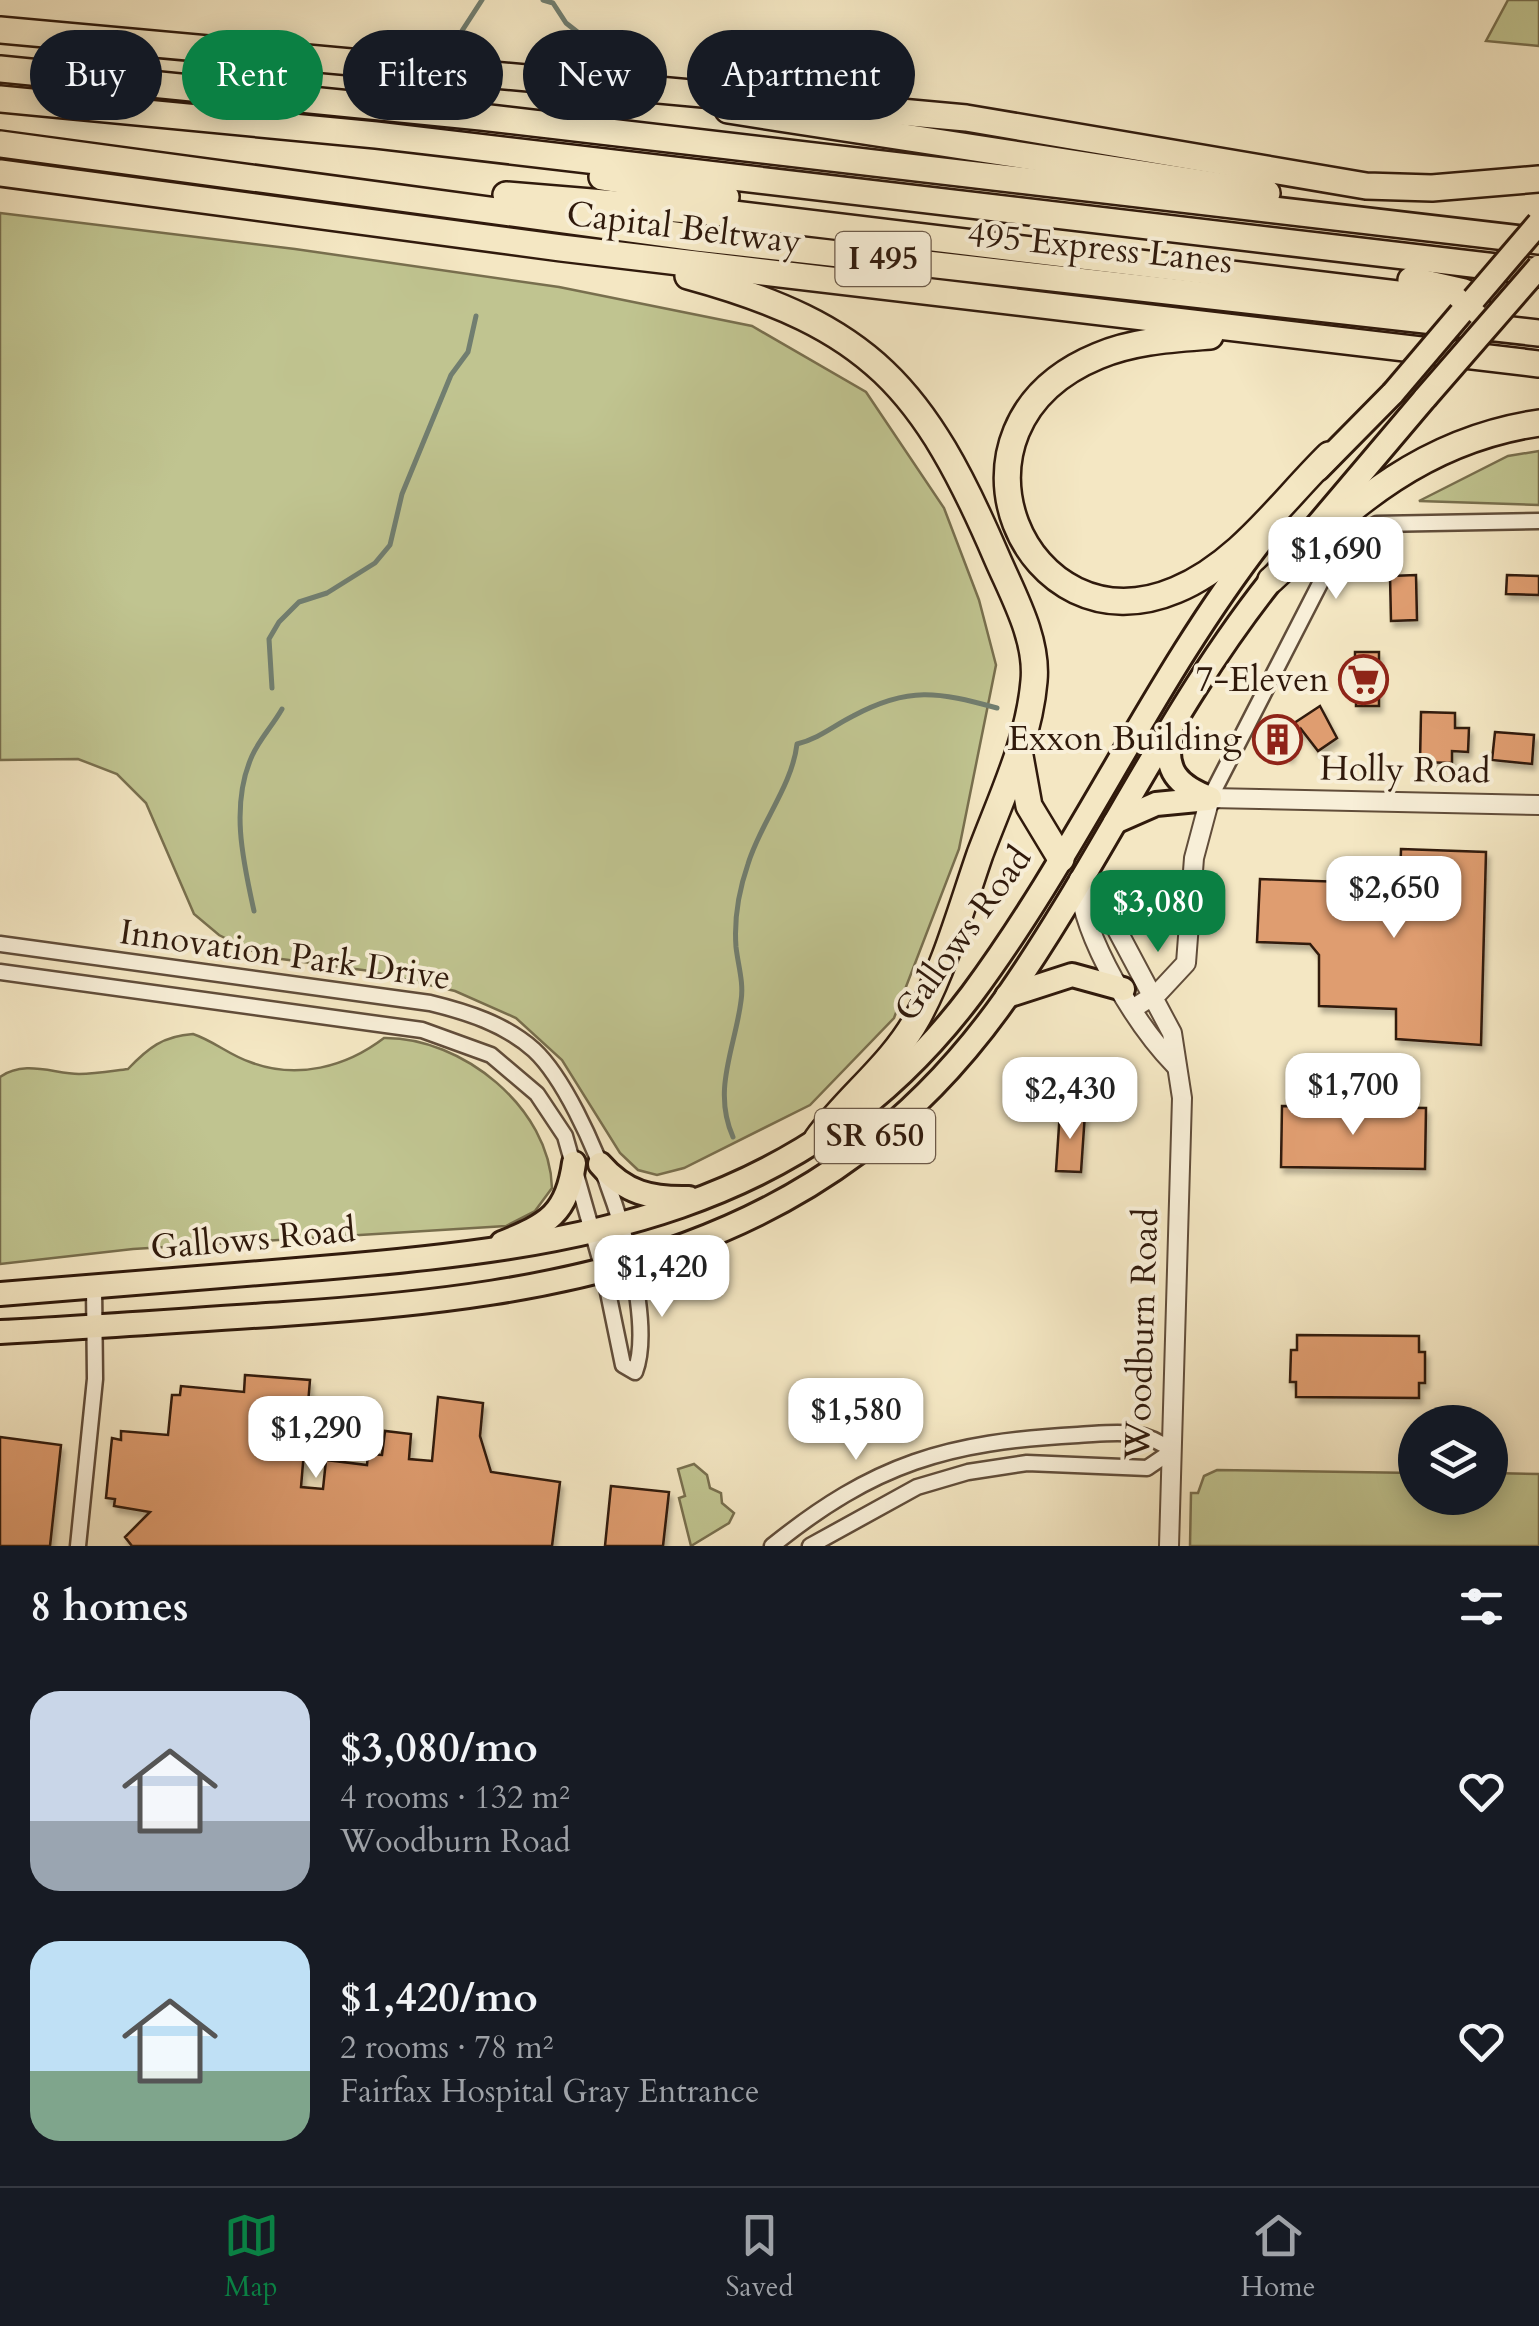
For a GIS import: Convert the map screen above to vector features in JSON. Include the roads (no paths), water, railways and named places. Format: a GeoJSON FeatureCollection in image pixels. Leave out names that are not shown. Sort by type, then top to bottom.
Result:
{"type":"FeatureCollection","features":[{"type":"Feature","properties":{"kind":"highway"},"geometry":{"type":"LineString","coordinates":[[0,30],[966,118],[1366,186],[1432,188],[1535,178]]}},
{"type":"Feature","properties":{"kind":"highway"},"geometry":{"type":"LineString","coordinates":[[0,69],[481,117],[1539,241]]}},
{"type":"Feature","properties":{"kind":"highway"},"geometry":{"type":"LineString","coordinates":[[515,77],[1539,227]]}},
{"type":"Feature","properties":{"kind":"highway","name":"495 Express Lanes"},"geometry":{"type":"LineString","coordinates":[[0,98],[376,135],[1539,269]]}},
{"type":"Feature","properties":{"kind":"highway"},"geometry":{"type":"LineString","coordinates":[[376,135],[762,203],[1438,292],[1467,306],[1490,324]]}},
{"type":"Feature","properties":{"kind":"highway","name":"495 Express Lanes"},"geometry":{"type":"LineString","coordinates":[[0,144],[697,238],[1539,333]]}},
{"type":"Feature","properties":{"kind":"highway"},"geometry":{"type":"LineString","coordinates":[[229,172],[725,213],[1438,292]]}},
{"type":"Feature","properties":{"kind":"highway","name":"Capital Beltway"},"geometry":{"type":"LineString","coordinates":[[0,173],[561,248],[1539,364]]}},
{"type":"Feature","properties":{"kind":"highway"},"geometry":{"type":"LineString","coordinates":[[561,248],[686,276],[778,305],[859,350],[905,392],[930,422],[967,491],[1019,608],[1034,658],[1034,679],[1019,751],[918,1016],[882,1072],[816,1139]]}},
{"type":"Feature","properties":{"kind":"highway"},"geometry":{"type":"LineString","coordinates":[[1261,332],[1118,349],[1096,356],[1052,384],[1024,414],[1010,445],[1006,487],[1019,534],[1052,575],[1076,590],[1115,600],[1156,596],[1197,580],[1227,560],[1329,455]]}},
{"type":"Feature","properties":{"kind":"highway"},"geometry":{"type":"LineString","coordinates":[[1272,580],[1382,482],[1447,448],[1539,423]]}},
{"type":"Feature","properties":{"kind":"highway"},"geometry":{"type":"LineString","coordinates":[[1019,751],[1028,806],[1061,859]]}},
{"type":"Feature","properties":{"kind":"main road","name":"Gallows Road"},"geometry":{"type":"LineString","coordinates":[[0,1294],[474,1254],[593,1233],[703,1197],[816,1139],[896,1078],[932,1040],[1001,953],[1195,635],[1329,455],[1393,394],[1539,227]]}},
{"type":"Feature","properties":{"kind":"main road","name":"Gallows Road"},"geometry":{"type":"LineString","coordinates":[[0,1332],[382,1307],[486,1295],[604,1273],[730,1227],[815,1180],[896,1120],[932,1087],[1007,996],[1216,652],[1425,398],[1539,269]]}},
{"type":"Feature","properties":{"kind":"main road"},"geometry":{"type":"LineString","coordinates":[[1176,720],[1168,766],[1188,790],[1210,798]]}},
{"type":"Feature","properties":{"kind":"main road"},"geometry":{"type":"LineString","coordinates":[[1115,822],[1156,804],[1210,798]]}},
{"type":"Feature","properties":{"kind":"main road","name":"Woodburn Road"},"geometry":{"type":"LineString","coordinates":[[1061,859],[1078,879]]}},
{"type":"Feature","properties":{"kind":"main road"},"geometry":{"type":"LineString","coordinates":[[1007,996],[1072,975],[1128,999]]}},
{"type":"Feature","properties":{"kind":"main road"},"geometry":{"type":"LineString","coordinates":[[474,1254],[548,1220],[565,1202],[574,1163]]}},
{"type":"Feature","properties":{"kind":"main road"},"geometry":{"type":"LineString","coordinates":[[600,1164],[614,1180],[636,1193],[663,1198],[703,1197]]}},
{"type":"Feature","properties":{"kind":"street"},"geometry":{"type":"LineString","coordinates":[[1128,999],[1153,996],[1186,964],[1194,858],[1210,798],[1329,566],[1352,536],[1386,523],[1539,521]]}},
{"type":"Feature","properties":{"kind":"street","name":"Holly Road"},"geometry":{"type":"LineString","coordinates":[[1210,798],[1539,805]]}},
{"type":"Feature","properties":{"kind":"street","name":"Woodburn Road"},"geometry":{"type":"LineString","coordinates":[[1078,879],[1100,896],[1172,1032],[1184,1123],[1169,1546]]}},
{"type":"Feature","properties":{"kind":"street","name":"Woodburn Road"},"geometry":{"type":"LineString","coordinates":[[1078,879],[1086,925],[1153,1042],[1175,1065]]}},
{"type":"Feature","properties":{"kind":"street","name":"Innovation Park Drive"},"geometry":{"type":"LineString","coordinates":[[0,944],[400,998],[473,1014],[518,1038],[551,1070],[580,1112],[600,1164],[639,1305],[641,1340],[634,1372],[624,1365],[574,1163],[555,1115],[538,1094],[490,1054],[422,1030],[0,972]]}},
{"type":"Feature","properties":{"kind":"street"},"geometry":{"type":"LineString","coordinates":[[78,1546],[97,1328],[94,1286]]}},
{"type":"Feature","properties":{"kind":"street"},"geometry":{"type":"LineString","coordinates":[[772,1546],[858,1486],[906,1462],[963,1445],[1027,1438],[1150,1434],[1172,1451],[1147,1468],[1027,1464],[968,1472],[918,1487],[810,1546]]}},
{"type":"Feature","properties":{"kind":"waterway"},"geometry":{"type":"LineString","coordinates":[[463,30],[482,0]]}},
{"type":"Feature","properties":{"kind":"waterway"},"geometry":{"type":"LineString","coordinates":[[543,0],[553,3],[575,30]]}},
{"type":"Feature","properties":{"kind":"waterway"},"geometry":{"type":"LineString","coordinates":[[272,688],[269,639],[279,622],[299,602],[327,593],[375,563],[390,545],[402,494],[451,375],[468,352],[476,316]]}},
{"type":"Feature","properties":{"kind":"waterway"},"geometry":{"type":"LineString","coordinates":[[733,1137],[727,1120],[725,1086],[742,994],[736,947],[738,905],[754,849],[789,775],[797,744],[873,706],[908,696],[957,698],[997,708]]}},
{"type":"Feature","properties":{"kind":"waterway"},"geometry":{"type":"LineString","coordinates":[[254,911],[243,853],[241,794],[252,756],[282,709]]}},
{"type":"Feature","properties":{"kind":"place","name":"7-Eleven"},"geometry":{"type":"Point","coordinates":[1364,680]}},
{"type":"Feature","properties":{"kind":"place","name":"Exxon Building"},"geometry":{"type":"Point","coordinates":[1277,739]}}]}
